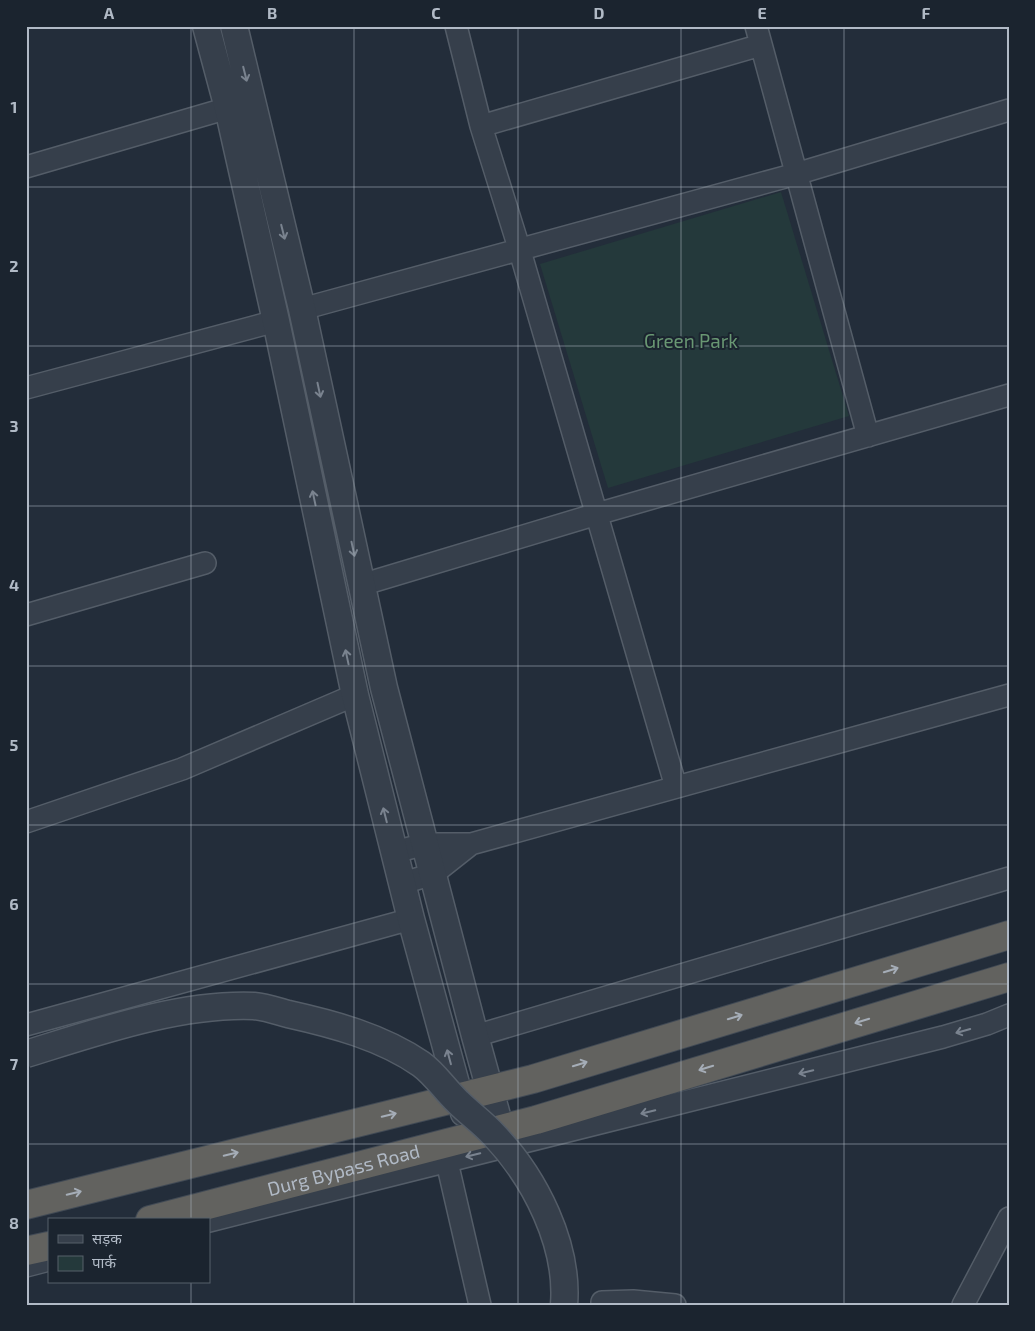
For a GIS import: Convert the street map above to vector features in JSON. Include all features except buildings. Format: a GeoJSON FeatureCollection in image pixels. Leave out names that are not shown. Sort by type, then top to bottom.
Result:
{"type":"FeatureCollection","features":[{"type":"Feature","properties":{"kind":"highway"},"geometry":{"type":"LineString","coordinates":[[26,1205],[460,1098],[1009,936]]}},
{"type":"Feature","properties":{"kind":"highway","name":"Durg Bypass Road"},"geometry":{"type":"LineString","coordinates":[[158,1218],[501,1130],[1009,977]]}},
{"type":"Feature","properties":{"kind":"highway"},"geometry":{"type":"LineString","coordinates":[[26,1252],[48,1246]]}},
{"type":"Feature","properties":{"kind":"street"},"geometry":{"type":"LineString","coordinates":[[206,26],[228,108],[276,321],[356,695],[411,919],[471,1138]]}},
{"type":"Feature","properties":{"kind":"street"},"geometry":{"type":"LineString","coordinates":[[234,26],[302,309],[384,688],[501,1130]]}},
{"type":"Feature","properties":{"kind":"street"},"geometry":{"type":"LineString","coordinates":[[456,26],[481,126],[520,251],[676,787]]}},
{"type":"Feature","properties":{"kind":"street"},"geometry":{"type":"LineString","coordinates":[[481,126],[758,35],[868,436]]}},
{"type":"Feature","properties":{"kind":"street"},"geometry":{"type":"LineString","coordinates":[[26,167],[228,108]]}},
{"type":"Feature","properties":{"kind":"street"},"geometry":{"type":"LineString","coordinates":[[302,309],[520,251],[796,174],[1009,110]]}},
{"type":"Feature","properties":{"kind":"street"},"geometry":{"type":"LineString","coordinates":[[26,388],[276,321]]}},
{"type":"Feature","properties":{"kind":"street"},"geometry":{"type":"LineString","coordinates":[[361,585],[597,514],[1009,395]]}},
{"type":"Feature","properties":{"kind":"street"},"geometry":{"type":"LineString","coordinates":[[26,614],[205,563]]}},
{"type":"Feature","properties":{"kind":"street"},"geometry":{"type":"LineString","coordinates":[[26,822],[182,768],[356,695],[384,688]]}},
{"type":"Feature","properties":{"kind":"street"},"geometry":{"type":"LineString","coordinates":[[394,852],[426,844],[471,844],[1009,695]]}},
{"type":"Feature","properties":{"kind":"street"},"geometry":{"type":"LineString","coordinates":[[403,883],[433,874],[471,844]]}},
{"type":"Feature","properties":{"kind":"street"},"geometry":{"type":"LineString","coordinates":[[475,1036],[1009,878]]}},
{"type":"Feature","properties":{"kind":"street"},"geometry":{"type":"LineString","coordinates":[[26,1025],[411,919]]}},
{"type":"Feature","properties":{"kind":"street"},"geometry":{"type":"LineString","coordinates":[[26,1054],[143,1020],[198,1008],[256,1006],[330,1023],[387,1044],[422,1065],[457,1102],[494,1135],[518,1165],[544,1207],[560,1251],[566,1287],[564,1305]]}},
{"type":"Feature","properties":{"kind":"street"},"geometry":{"type":"LineString","coordinates":[[210,1221],[943,1037],[987,1024],[1009,1015]]}},
{"type":"Feature","properties":{"kind":"street"},"geometry":{"type":"LineString","coordinates":[[447,1162],[480,1305]]}},
{"type":"Feature","properties":{"kind":"street"},"geometry":{"type":"LineString","coordinates":[[963,1305],[1009,1218]]}},
{"type":"Feature","properties":{"kind":"street"},"geometry":{"type":"LineString","coordinates":[[26,1266],[48,1260]]}},
{"type":"Feature","properties":{"kind":"street"},"geometry":{"type":"LineString","coordinates":[[603,1305],[602,1302],[633,1301],[675,1305]]}},
{"type":"Feature","properties":{"kind":"green space","name":"Green Park"},"geometry":{"type":"Polygon","coordinates":[[[781,192],[849,416],[608,488],[540,264],[781,192]]]}}]}
